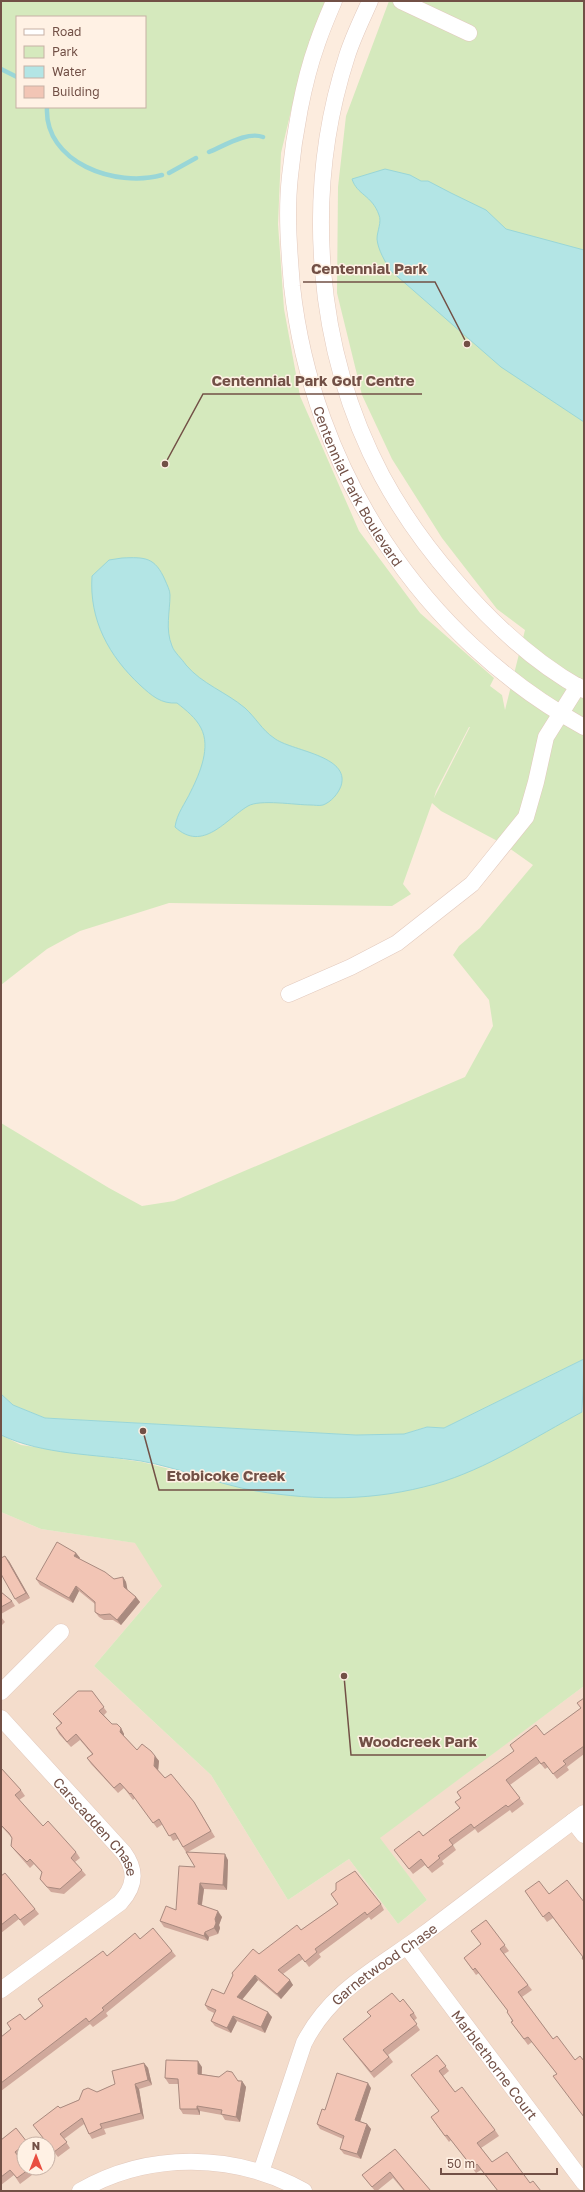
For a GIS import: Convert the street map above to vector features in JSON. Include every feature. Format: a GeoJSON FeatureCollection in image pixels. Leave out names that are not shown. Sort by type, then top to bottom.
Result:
{"type":"FeatureCollection","features":[{"type":"Feature","properties":{"kind":"street","name":"Centennial Park Boulevard"},"geometry":{"type":"LineString","coordinates":[[334,1],[316,45],[300,113],[289,178],[288,224],[296,318],[313,391],[338,459],[382,540],[407,575],[438,611],[476,650],[508,678],[561,714],[584,727]]}},
{"type":"Feature","properties":{"kind":"street","name":"Centennial Park Boulevard"},"geometry":{"type":"LineString","coordinates":[[370,1],[347,56],[330,123],[322,184],[321,230],[323,270],[329,319],[343,378],[367,442],[382,476],[408,520],[435,557],[468,595],[500,628],[541,662],[581,688]]}},
{"type":"Feature","properties":{"kind":"street"},"geometry":{"type":"LineString","coordinates":[[401,1],[469,33]]}},
{"type":"Feature","properties":{"kind":"street"},"geometry":{"type":"LineString","coordinates":[[289,994],[351,967],[397,943],[472,884],[526,817],[536,782],[546,737],[581,688]]}},
{"type":"Feature","properties":{"kind":"street"},"geometry":{"type":"LineString","coordinates":[[1,1692],[62,1632]]}},
{"type":"Feature","properties":{"kind":"street","name":"Carscadden Chase"},"geometry":{"type":"LineString","coordinates":[[1,1718],[124,1853],[132,1865],[133,1879],[129,1892],[120,1903],[1,1990]]}},
{"type":"Feature","properties":{"kind":"street"},"geometry":{"type":"LineString","coordinates":[[579,1817],[584,1835]]}},
{"type":"Feature","properties":{"kind":"street","name":"Garnetwood Chase"},"geometry":{"type":"LineString","coordinates":[[261,2172],[304,2043],[319,2016],[340,1993],[407,1947],[579,1817]]}},
{"type":"Feature","properties":{"kind":"street","name":"Marblethorne Court"},"geometry":{"type":"LineString","coordinates":[[407,1947],[584,2183]]}},
{"type":"Feature","properties":{"kind":"street"},"geometry":{"type":"LineString","coordinates":[[80,2191],[112,2176],[161,2164],[212,2162],[261,2172],[304,2191]]}},
{"type":"Feature","properties":{"kind":"shaded area"},"geometry":{"type":"Polygon","coordinates":[[[1,1512],[41,1529],[136,1543],[154,1568],[162,1586],[94,1666],[211,1775],[288,1900],[349,1859],[398,1924],[427,1900],[379,1838],[584,1686],[584,2191],[1,2191],[1,1512]]]}},
{"type":"Feature","properties":{"kind":"green space"},"geometry":{"type":"Polygon","coordinates":[[[1,1],[329,1],[295,94],[281,153],[278,224],[284,309],[300,396],[359,531],[420,613],[494,678],[490,686],[502,695],[505,710],[525,630],[497,609],[442,538],[392,459],[362,395],[337,293],[338,187],[346,116],[389,1],[584,1],[584,1359],[444,1428],[426,1427],[404,1434],[356,1435],[45,1418],[13,1405],[1,1394],[1,1123],[109,1188],[142,1206],[174,1201],[465,1077],[493,1026],[489,1000],[453,955],[459,946],[480,928],[533,865],[505,845],[441,811],[432,803],[403,884],[411,894],[392,906],[169,903],[80,931],[47,949],[1,985],[1,1]],[[470,727],[436,791],[434,798],[470,727]]]}},
{"type":"Feature","properties":{"kind":"green space"},"geometry":{"type":"Polygon","coordinates":[[[584,1411],[584,1686],[380,1838],[427,1900],[398,1924],[349,1859],[288,1900],[211,1775],[94,1666],[162,1586],[135,1543],[41,1529],[1,1512],[1,1435],[21,1445],[142,1462],[256,1491],[436,1484],[486,1463],[584,1411]]]}},
{"type":"Feature","properties":{"kind":"water"},"geometry":{"type":"Polygon","coordinates":[[[385,169],[410,175],[421,181],[428,181],[486,210],[506,229],[584,250],[584,422],[501,367],[390,270],[382,255],[377,239],[380,221],[379,215],[373,203],[357,189],[352,179],[385,169]]]}},
{"type":"Feature","properties":{"kind":"water"},"geometry":{"type":"Polygon","coordinates":[[[122,558],[143,558],[153,563],[161,572],[170,593],[168,627],[170,640],[174,651],[192,672],[238,702],[274,738],[282,743],[317,755],[337,767],[342,776],[341,786],[331,800],[323,805],[269,803],[253,804],[248,806],[214,831],[195,837],[185,834],[175,827],[179,813],[189,796],[201,768],[205,752],[204,735],[196,721],[177,703],[161,701],[140,685],[119,662],[103,636],[94,608],[92,576],[109,560],[122,558]]]}},
{"type":"Feature","properties":{"kind":"water"},"geometry":{"type":"Polygon","coordinates":[[[584,1359],[582,1412],[510,1452],[473,1470],[435,1484],[390,1494],[346,1498],[324,1498],[302,1497],[256,1491],[156,1464],[34,1447],[1,1435],[1,1394],[13,1405],[45,1418],[356,1435],[404,1434],[427,1427],[444,1428],[584,1359]]]}},
{"type":"Feature","properties":{"kind":"building"},"geometry":{"type":"Polygon","coordinates":[[[57,1542],[76,1553],[74,1556],[105,1572],[114,1579],[123,1577],[124,1587],[136,1597],[117,1620],[110,1614],[100,1615],[95,1612],[95,1602],[76,1586],[69,1598],[36,1579],[57,1542]]]}},
{"type":"Feature","properties":{"kind":"building"},"geometry":{"type":"Polygon","coordinates":[[[5,1556],[26,1593],[15,1599],[1,1574],[1,1558],[5,1556]]]}},
{"type":"Feature","properties":{"kind":"building"},"geometry":{"type":"Polygon","coordinates":[[[1,1592],[12,1601],[1,1607],[1,1592]]]}},
{"type":"Feature","properties":{"kind":"building"},"geometry":{"type":"Polygon","coordinates":[[[78,1691],[92,1691],[104,1707],[99,1711],[112,1724],[117,1724],[121,1728],[120,1732],[137,1750],[142,1744],[151,1751],[155,1756],[154,1766],[165,1778],[171,1774],[194,1802],[211,1831],[183,1847],[175,1833],[169,1836],[159,1819],[153,1823],[131,1793],[130,1794],[120,1783],[114,1788],[87,1758],[93,1754],[76,1734],[67,1742],[56,1728],[62,1723],[53,1714],[78,1691]]]}},
{"type":"Feature","properties":{"kind":"building"},"geometry":{"type":"Polygon","coordinates":[[[584,1698],[584,1746],[563,1761],[566,1764],[553,1774],[544,1762],[541,1764],[536,1757],[506,1780],[520,1798],[508,1807],[506,1805],[474,1828],[471,1824],[449,1840],[453,1845],[438,1856],[440,1858],[428,1868],[421,1859],[409,1869],[394,1850],[419,1831],[423,1836],[460,1808],[455,1802],[461,1798],[457,1792],[514,1751],[510,1745],[536,1725],[544,1735],[581,1708],[577,1703],[584,1698]]]}},
{"type":"Feature","properties":{"kind":"building"},"geometry":{"type":"Polygon","coordinates":[[[1,1768],[21,1790],[15,1795],[43,1826],[48,1821],[76,1852],[71,1858],[82,1870],[60,1889],[47,1887],[40,1879],[42,1872],[30,1859],[27,1862],[11,1846],[12,1838],[1,1825],[1,1768]]]}},
{"type":"Feature","properties":{"kind":"building"},"geometry":{"type":"Polygon","coordinates":[[[186,1852],[225,1854],[223,1885],[200,1883],[198,1904],[218,1911],[214,1928],[205,1932],[204,1936],[160,1921],[166,1906],[176,1910],[179,1866],[195,1867],[186,1852]]]}},
{"type":"Feature","properties":{"kind":"building"},"geometry":{"type":"Polygon","coordinates":[[[355,1871],[381,1904],[367,1915],[365,1912],[315,1949],[317,1952],[305,1962],[299,1954],[278,1970],[290,1980],[277,1994],[255,1975],[237,1997],[268,2012],[261,2027],[233,2016],[227,2028],[211,2021],[216,2010],[205,2005],[212,1989],[224,1994],[233,1975],[232,1973],[253,1949],[259,1954],[297,1925],[301,1930],[338,1904],[331,1894],[336,1890],[336,1883],[355,1871]]]}},
{"type":"Feature","properties":{"kind":"building"},"geometry":{"type":"Polygon","coordinates":[[[5,1873],[35,1909],[20,1920],[15,1914],[1,1925],[1,1876],[5,1873]]]}},
{"type":"Feature","properties":{"kind":"building"},"geometry":{"type":"Polygon","coordinates":[[[567,1880],[584,1902],[584,1961],[582,1958],[583,1957],[549,1912],[543,1917],[525,1891],[539,1881],[549,1894],[567,1880]]]}},
{"type":"Feature","properties":{"kind":"building"},"geometry":{"type":"Polygon","coordinates":[[[486,1920],[505,1945],[500,1949],[528,1985],[518,1992],[553,2039],[557,2036],[575,2060],[580,2056],[584,2061],[584,2117],[553,2076],[557,2074],[528,2037],[524,2039],[511,2022],[513,2021],[507,2012],[508,2011],[475,1968],[473,1970],[464,1958],[481,1944],[471,1931],[486,1920]]]}},
{"type":"Feature","properties":{"kind":"building"},"geometry":{"type":"Polygon","coordinates":[[[153,1928],[172,1951],[102,2008],[104,2010],[89,2022],[86,2018],[1,2083],[1,2037],[11,2029],[7,2023],[20,2014],[25,2020],[43,2006],[38,1999],[103,1951],[107,1956],[135,1933],[140,1939],[153,1928]]]}},
{"type":"Feature","properties":{"kind":"building"},"geometry":{"type":"Polygon","coordinates":[[[392,1993],[400,2002],[403,1999],[414,2013],[410,2015],[417,2024],[383,2050],[389,2057],[371,2072],[343,2039],[371,2016],[367,2012],[392,1993]]]}},
{"type":"Feature","properties":{"kind":"building"},"geometry":{"type":"Polygon","coordinates":[[[437,2055],[446,2066],[439,2071],[455,2092],[462,2087],[495,2130],[477,2143],[492,2162],[507,2152],[530,2183],[533,2181],[541,2191],[498,2191],[477,2164],[473,2168],[447,2135],[445,2136],[431,2117],[439,2111],[411,2075],[437,2055]]]}},
{"type":"Feature","properties":{"kind":"building"},"geometry":{"type":"Polygon","coordinates":[[[166,2060],[198,2061],[198,2074],[219,2077],[227,2071],[232,2072],[238,2081],[242,2081],[236,2117],[221,2114],[222,2110],[197,2106],[197,2109],[180,2109],[178,2079],[165,2078],[166,2060]]]}},
{"type":"Feature","properties":{"kind":"building"},"geometry":{"type":"Polygon","coordinates":[[[144,2063],[148,2080],[135,2084],[141,2113],[100,2124],[102,2128],[89,2134],[82,2118],[60,2134],[67,2142],[56,2150],[56,2136],[42,2136],[33,2125],[58,2106],[60,2108],[79,2100],[83,2090],[88,2088],[97,2092],[115,2084],[112,2071],[144,2063]]]}},
{"type":"Feature","properties":{"kind":"building"},"geometry":{"type":"Polygon","coordinates":[[[337,2073],[368,2083],[355,2120],[367,2124],[357,2154],[340,2149],[344,2136],[317,2124],[322,2109],[325,2110],[337,2073]]]}},
{"type":"Feature","properties":{"kind":"building"},"geometry":{"type":"Polygon","coordinates":[[[16,2128],[22,2136],[16,2136],[16,2176],[20,2176],[17,2178],[10,2170],[1,2177],[1,2140],[16,2128]]]}},
{"type":"Feature","properties":{"kind":"building"},"geometry":{"type":"Polygon","coordinates":[[[395,2149],[431,2191],[405,2191],[390,2172],[372,2187],[362,2175],[395,2149]]]}},
{"type":"Feature","properties":{"kind":"waterway"},"geometry":{"type":"LineString","coordinates":[[1,69],[16,76]]}},
{"type":"Feature","properties":{"kind":"waterway"},"geometry":{"type":"LineString","coordinates":[[47,108],[49,127],[57,143],[70,157],[86,167],[105,174],[124,178],[144,178],[162,175]]}},
{"type":"Feature","properties":{"kind":"waterway"},"geometry":{"type":"LineString","coordinates":[[209,152],[228,143],[250,136],[263,137]]}},
{"type":"Feature","properties":{"kind":"waterway"},"geometry":{"type":"LineString","coordinates":[[169,173],[196,158]]}},
{"type":"Feature","properties":{"kind":"place","name":"Centennial Park"},"geometry":{"type":"Point","coordinates":[467,344]}},
{"type":"Feature","properties":{"kind":"place","name":"Centennial Park Golf Centre"},"geometry":{"type":"Point","coordinates":[165,464]}},
{"type":"Feature","properties":{"kind":"place","name":"Etobicoke Creek"},"geometry":{"type":"Point","coordinates":[143,1431]}},
{"type":"Feature","properties":{"kind":"place","name":"Woodcreek Park"},"geometry":{"type":"Point","coordinates":[344,1676]}}]}
